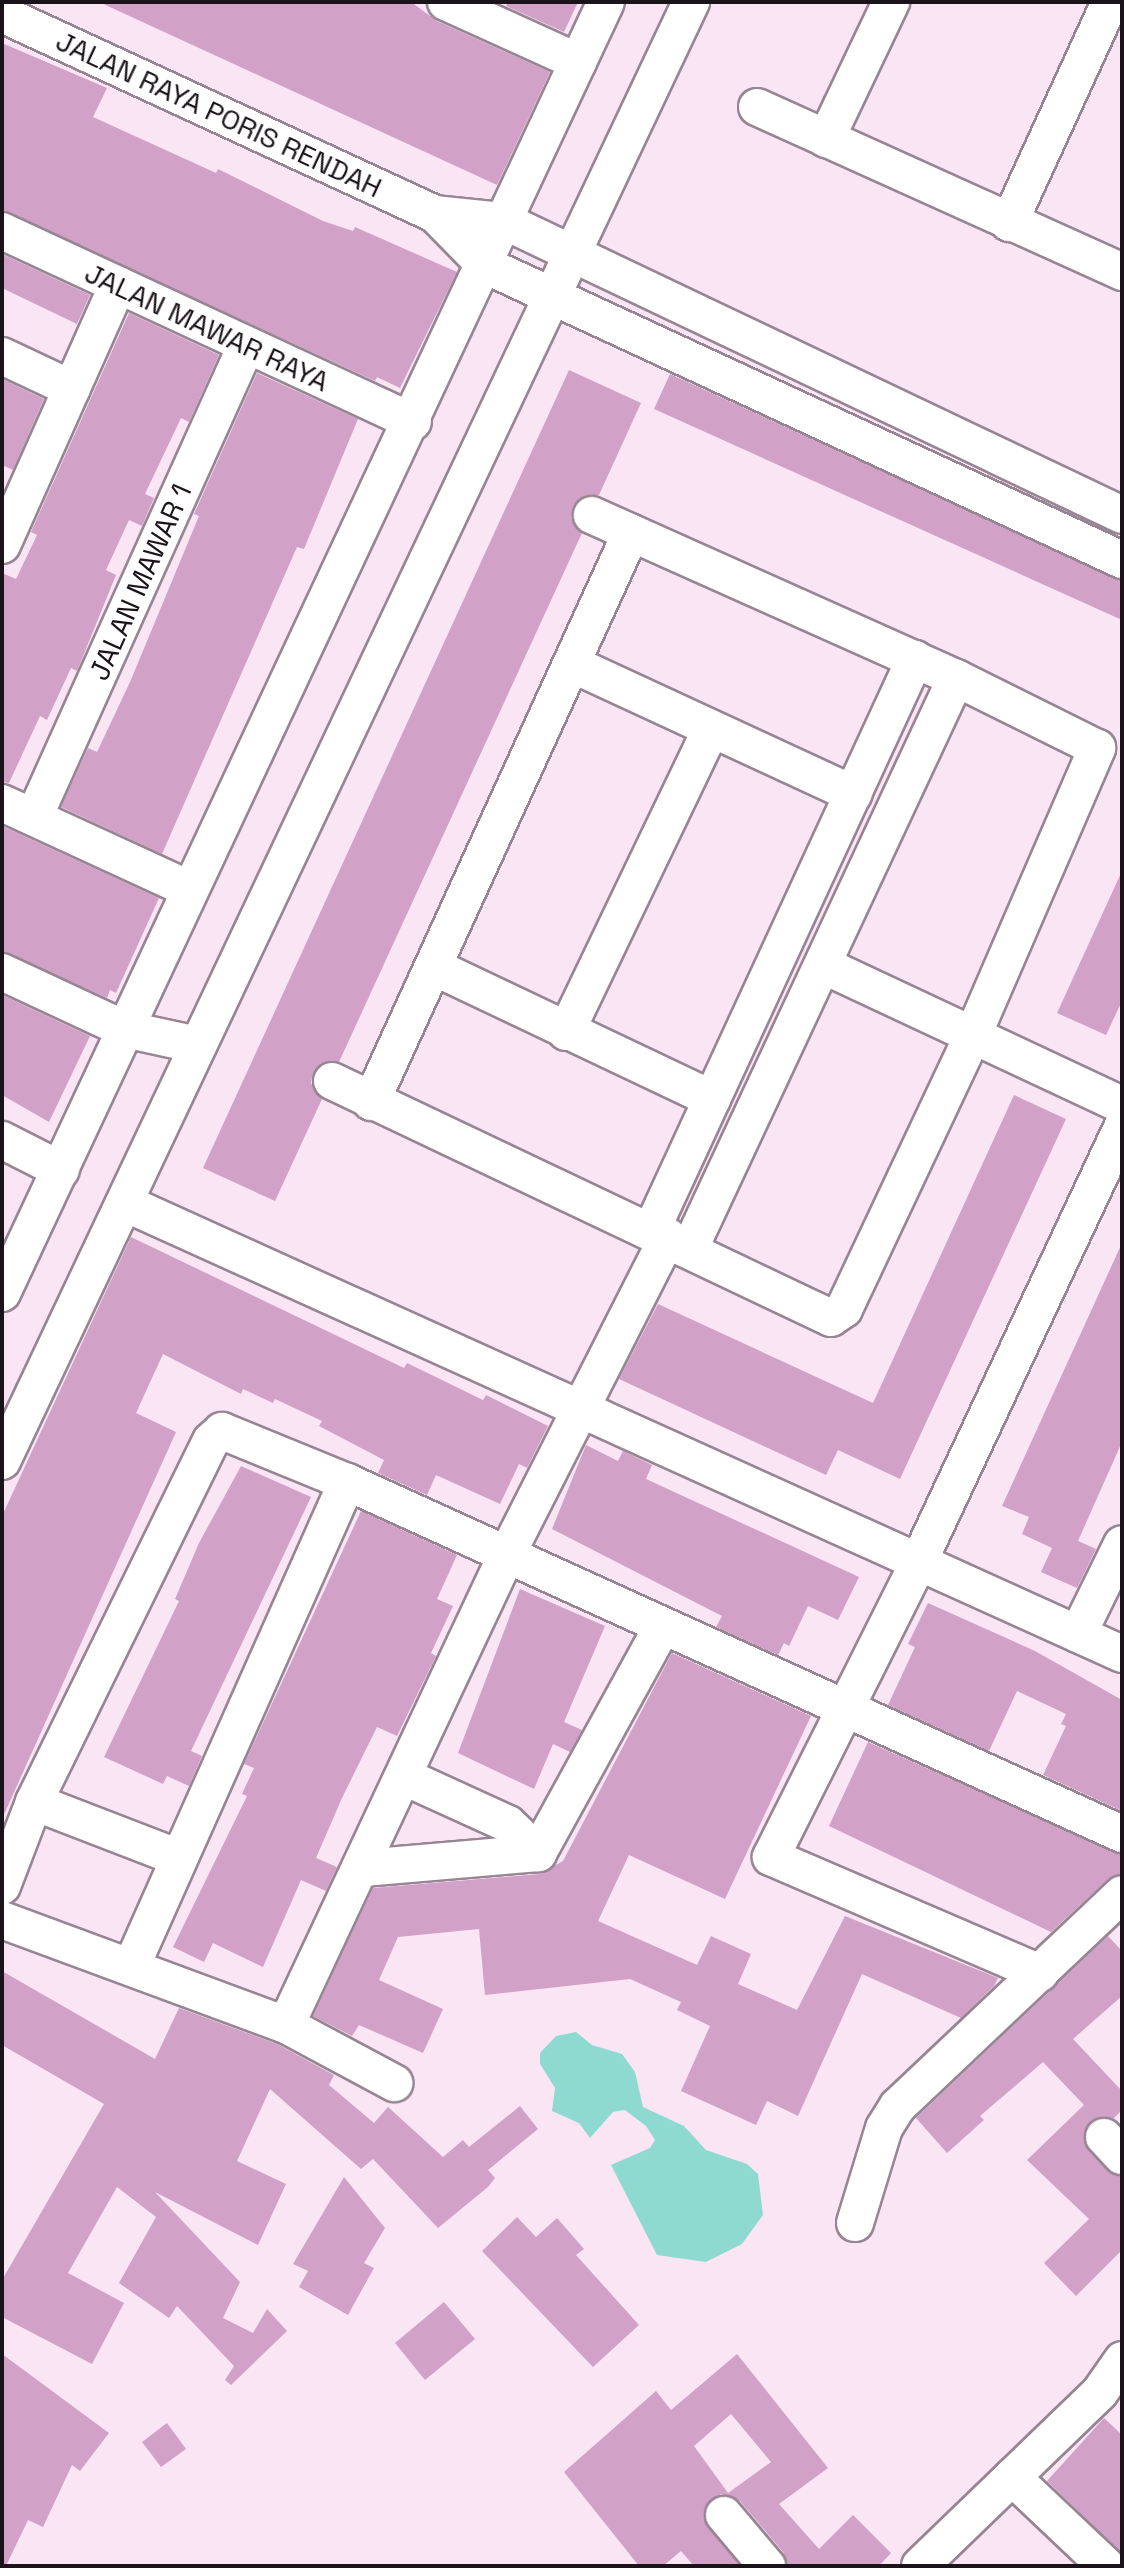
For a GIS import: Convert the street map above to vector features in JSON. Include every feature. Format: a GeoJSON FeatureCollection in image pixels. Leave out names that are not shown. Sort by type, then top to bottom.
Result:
{"type":"FeatureCollection","features":[{"type":"Feature","properties":{"kind":"street"},"geometry":{"type":"LineString","coordinates":[[446,2],[578,62]]}},
{"type":"Feature","properties":{"kind":"street"},"geometry":{"type":"LineString","coordinates":[[2,1293],[189,889],[413,422],[606,2]]}},
{"type":"Feature","properties":{"kind":"street"},"geometry":{"type":"LineString","coordinates":[[2,1461],[691,2]]}},
{"type":"Feature","properties":{"kind":"street"},"geometry":{"type":"LineString","coordinates":[[826,139],[891,2]]}},
{"type":"Feature","properties":{"kind":"street"},"geometry":{"type":"LineString","coordinates":[[1009,223],[1110,2]]}},
{"type":"Feature","properties":{"kind":"street","name":"JALAN RAYA PORIS RENDAH"},"geometry":{"type":"LineString","coordinates":[[6,14],[435,214],[504,221],[1122,515]]}},
{"type":"Feature","properties":{"kind":"street"},"geometry":{"type":"LineString","coordinates":[[757,107],[1122,272]]}},
{"type":"Feature","properties":{"kind":"street","name":"JALAN RAYA PORIS RENDAH"},"geometry":{"type":"LineString","coordinates":[[435,214],[485,265]]}},
{"type":"Feature","properties":{"kind":"street","name":"JALAN MAWAR RAYA"},"geometry":{"type":"LineString","coordinates":[[2,231],[413,422]]}},
{"type":"Feature","properties":{"kind":"street"},"geometry":{"type":"LineString","coordinates":[[485,265],[1122,560]]}},
{"type":"Feature","properties":{"kind":"street"},"geometry":{"type":"LineString","coordinates":[[2,545],[11,499],[72,389],[118,285]]}},
{"type":"Feature","properties":{"kind":"street","name":"JALAN MAWAR 1"},"geometry":{"type":"LineString","coordinates":[[18,810],[246,346]]}},
{"type":"Feature","properties":{"kind":"street"},"geometry":{"type":"LineString","coordinates":[[2,356],[72,389]]}},
{"type":"Feature","properties":{"kind":"street"},"geometry":{"type":"LineString","coordinates":[[332,1081],[371,1102],[670,1238],[815,1314],[839,1316],[973,1035],[1099,752],[956,678],[592,515]]}},
{"type":"Feature","properties":{"kind":"street"},"geometry":{"type":"LineString","coordinates":[[371,1102],[631,533]]}},
{"type":"Feature","properties":{"kind":"street"},"geometry":{"type":"LineString","coordinates":[[670,1238],[712,1099],[915,659]]}},
{"type":"Feature","properties":{"kind":"street"},"geometry":{"type":"LineString","coordinates":[[572,664],[710,731],[853,794]]}},
{"type":"Feature","properties":{"kind":"street"},"geometry":{"type":"LineString","coordinates":[[286,2025],[363,1868],[506,1556],[670,1238],[825,966],[956,678]]}},
{"type":"Feature","properties":{"kind":"street"},"geometry":{"type":"LineString","coordinates":[[566,1032],[710,731]]}},
{"type":"Feature","properties":{"kind":"street"},"geometry":{"type":"LineString","coordinates":[[18,810],[189,889]]}},
{"type":"Feature","properties":{"kind":"street"},"geometry":{"type":"LineString","coordinates":[[825,966],[1122,1105]]}},
{"type":"Feature","properties":{"kind":"street"},"geometry":{"type":"LineString","coordinates":[[434,967],[712,1099]]}},
{"type":"Feature","properties":{"kind":"street"},"geometry":{"type":"LineString","coordinates":[[2,972],[124,1029],[198,1045]]}},
{"type":"Feature","properties":{"kind":"street"},"geometry":{"type":"LineString","coordinates":[[1040,1973],[771,1857],[919,1561],[1122,1128]]}},
{"type":"Feature","properties":{"kind":"street"},"geometry":{"type":"LineString","coordinates":[[2,1140],[61,1170]]}},
{"type":"Feature","properties":{"kind":"street"},"geometry":{"type":"LineString","coordinates":[[125,1203],[1122,1654]]}},
{"type":"Feature","properties":{"kind":"street"},"geometry":{"type":"LineString","coordinates":[[2,1886],[34,1802],[216,1434],[222,1431],[347,1482],[1122,1834]]}},
{"type":"Feature","properties":{"kind":"street"},"geometry":{"type":"LineString","coordinates":[[132,1965],[347,1482]]}},
{"type":"Feature","properties":{"kind":"street"},"geometry":{"type":"LineString","coordinates":[[1078,1634],[1122,1544]]}},
{"type":"Feature","properties":{"kind":"street"},"geometry":{"type":"LineString","coordinates":[[538,1853],[663,1626]]}},
{"type":"Feature","properties":{"kind":"street"},"geometry":{"type":"LineString","coordinates":[[405,1777],[508,1824],[538,1853]]}},
{"type":"Feature","properties":{"kind":"street"},"geometry":{"type":"LineString","coordinates":[[34,1802],[179,1858]]}},
{"type":"Feature","properties":{"kind":"street"},"geometry":{"type":"LineString","coordinates":[[363,1868],[538,1853]]}},
{"type":"Feature","properties":{"kind":"street"},"geometry":{"type":"LineString","coordinates":[[855,2223],[881,2139],[898,2106],[1040,1973],[1114,1915]]}},
{"type":"Feature","properties":{"kind":"street"},"geometry":{"type":"LineString","coordinates":[[2,1920],[132,1965],[286,2025],[394,2083]]}},
{"type":"Feature","properties":{"kind":"street"},"geometry":{"type":"LineString","coordinates":[[920,2566],[1100,2392],[1122,2360]]}},
{"type":"Feature","properties":{"kind":"street"},"geometry":{"type":"LineString","coordinates":[[1012,2477],[1106,2566]]}},
{"type":"Feature","properties":{"kind":"street"},"geometry":{"type":"LineString","coordinates":[[724,2515],[767,2566]]}},
{"type":"Feature","properties":{"kind":"shaded area"},"geometry":{"type":"Polygon","coordinates":[[[576,2032],[592,2045],[622,2054],[635,2072],[643,2107],[684,2126],[706,2150],[747,2164],[758,2174],[763,2215],[742,2244],[706,2262],[657,2255],[611,2165],[650,2148],[655,2140],[646,2126],[625,2110],[613,2112],[590,2138],[579,2123],[552,2111],[555,2088],[540,2064],[540,2053],[556,2036],[576,2032]]]}},
{"type":"Feature","properties":{"kind":"building"},"geometry":{"type":"Polygon","coordinates":[[[99,2],[411,2],[437,21],[550,72],[497,185],[99,2]]]}},
{"type":"Feature","properties":{"kind":"building"},"geometry":{"type":"Polygon","coordinates":[[[508,2],[578,2],[564,32],[506,6],[508,2]]]}},
{"type":"Feature","properties":{"kind":"building"},"geometry":{"type":"Polygon","coordinates":[[[2,43],[107,88],[93,117],[216,173],[218,169],[323,221],[353,231],[355,227],[457,272],[400,388],[377,377],[375,381],[2,210],[2,43]]]}},
{"type":"Feature","properties":{"kind":"building"},"geometry":{"type":"Polygon","coordinates":[[[2,254],[90,295],[77,324],[2,288],[2,254]]]}},
{"type":"Feature","properties":{"kind":"building"},"geometry":{"type":"Polygon","coordinates":[[[129,313],[219,355],[189,422],[181,418],[145,494],[154,498],[142,526],[129,520],[106,570],[116,575],[77,671],[71,668],[47,720],[40,716],[9,783],[2,782],[2,573],[16,579],[37,535],[31,532],[129,313]]]}},
{"type":"Feature","properties":{"kind":"building"},"geometry":{"type":"Polygon","coordinates":[[[569,370],[641,403],[599,495],[580,498],[573,506],[571,518],[582,533],[339,1062],[321,1063],[313,1073],[311,1083],[322,1099],[275,1201],[203,1168],[569,370]]]}},
{"type":"Feature","properties":{"kind":"building"},"geometry":{"type":"Polygon","coordinates":[[[257,373],[358,419],[304,549],[297,547],[162,854],[61,807],[88,748],[97,752],[130,682],[199,516],[194,514],[257,373]]]}},
{"type":"Feature","properties":{"kind":"building"},"geometry":{"type":"Polygon","coordinates":[[[670,374],[1122,581],[1122,620],[654,409],[670,374]]]}},
{"type":"Feature","properties":{"kind":"building"},"geometry":{"type":"Polygon","coordinates":[[[2,379],[44,399],[13,470],[2,465],[2,379]]]}},
{"type":"Feature","properties":{"kind":"building"},"geometry":{"type":"Polygon","coordinates":[[[2,826],[159,898],[116,993],[110,990],[107,998],[2,951],[2,826]]]}},
{"type":"Feature","properties":{"kind":"building"},"geometry":{"type":"Polygon","coordinates":[[[1122,871],[1122,1001],[1106,1035],[1057,1013],[1122,871]]]}},
{"type":"Feature","properties":{"kind":"building"},"geometry":{"type":"Polygon","coordinates":[[[2,995],[90,1036],[49,1122],[2,1095],[2,995]]]}},
{"type":"Feature","properties":{"kind":"building"},"geometry":{"type":"Polygon","coordinates":[[[1014,1095],[1066,1119],[900,1479],[838,1450],[826,1475],[619,1379],[658,1304],[873,1403],[1014,1095]]]}},
{"type":"Feature","properties":{"kind":"building"},"geometry":{"type":"Polygon","coordinates":[[[131,1237],[404,1368],[407,1363],[483,1400],[486,1395],[548,1426],[527,1468],[519,1464],[500,1504],[436,1475],[427,1495],[378,1473],[384,1460],[319,1426],[322,1421],[275,1399],[273,1403],[243,1389],[241,1394],[163,1354],[136,1413],[176,1432],[2,1819],[2,1516],[131,1237]]]}},
{"type":"Feature","properties":{"kind":"building"},"geometry":{"type":"Polygon","coordinates":[[[1122,1243],[1122,1442],[1078,1541],[1096,1549],[1077,1588],[1041,1572],[1052,1548],[1022,1534],[1029,1517],[1002,1506],[1122,1243]]]}},
{"type":"Feature","properties":{"kind":"building"},"geometry":{"type":"Polygon","coordinates":[[[586,1445],[618,1461],[623,1451],[652,1465],[646,1479],[859,1577],[838,1620],[808,1606],[789,1646],[784,1643],[778,1655],[716,1627],[722,1616],[552,1529],[586,1445]]]}},
{"type":"Feature","properties":{"kind":"building"},"geometry":{"type":"Polygon","coordinates":[[[241,1466],[311,1497],[191,1751],[202,1756],[189,1786],[167,1776],[163,1784],[104,1757],[179,1601],[175,1599],[199,1543],[241,1466]]]}},
{"type":"Feature","properties":{"kind":"building"},"geometry":{"type":"Polygon","coordinates":[[[361,1511],[457,1555],[437,1599],[453,1606],[431,1653],[436,1656],[397,1736],[377,1727],[342,1798],[316,1858],[337,1867],[326,1891],[301,1880],[263,1967],[213,1943],[204,1962],[173,1947],[247,1796],[242,1794],[254,1768],[244,1764],[361,1511]]]}},
{"type":"Feature","properties":{"kind":"building"},"geometry":{"type":"Polygon","coordinates":[[[520,1589],[605,1626],[564,1722],[582,1730],[570,1752],[553,1744],[534,1789],[458,1753],[520,1589]]]}},
{"type":"Feature","properties":{"kind":"building"},"geometry":{"type":"Polygon","coordinates":[[[928,1603],[1035,1651],[1122,1700],[1122,1811],[1043,1775],[1066,1726],[1061,1724],[1066,1714],[1017,1691],[989,1751],[888,1705],[915,1647],[908,1644],[928,1603]]]}},
{"type":"Feature","properties":{"kind":"building"},"geometry":{"type":"Polygon","coordinates":[[[672,1653],[811,1716],[725,1899],[629,1855],[598,1921],[697,1965],[711,1936],[751,1954],[738,1984],[797,2010],[845,1916],[998,1978],[994,1986],[961,2018],[862,1974],[798,2116],[767,2101],[756,2125],[681,2091],[710,2026],[677,2010],[681,2002],[630,1979],[485,1995],[479,1929],[398,1937],[379,1980],[443,2009],[423,2053],[359,2025],[352,2036],[313,2016],[373,1888],[540,1874],[563,1861],[672,1653]]]}},
{"type":"Feature","properties":{"kind":"building"},"geometry":{"type":"Polygon","coordinates":[[[868,1742],[1122,1855],[1122,1874],[1108,1879],[1051,1932],[829,1826],[868,1742]]]}},
{"type":"Feature","properties":{"kind":"building"},"geometry":{"type":"Polygon","coordinates":[[[1108,1936],[1122,1951],[1122,1996],[1073,2039],[1122,2091],[1122,2110],[1113,2119],[1090,2121],[1084,2141],[1107,2170],[1122,2176],[1122,2250],[1076,2296],[1044,2263],[1089,2219],[1027,2160],[1084,2105],[1043,2062],[980,2116],[984,2120],[947,2153],[916,2118],[1108,1936]]]}},
{"type":"Feature","properties":{"kind":"building"},"geometry":{"type":"Polygon","coordinates":[[[2,1971],[155,2059],[179,2008],[277,2044],[334,2075],[329,2085],[374,2123],[388,2107],[443,2157],[463,2140],[469,2147],[520,2106],[538,2129],[488,2170],[495,2178],[488,2187],[438,2228],[373,2159],[361,2169],[270,2089],[237,2161],[286,2184],[258,2245],[155,2192],[240,2282],[223,2318],[253,2333],[267,2309],[287,2331],[231,2385],[225,2380],[234,2366],[177,2306],[169,2318],[119,2283],[156,2217],[117,2187],[68,2273],[124,2303],[92,2364],[2,2317],[2,2280],[104,2104],[2,2045],[2,1971]]]}},
{"type":"Feature","properties":{"kind":"building"},"geometry":{"type":"Polygon","coordinates":[[[344,2177],[385,2228],[364,2263],[374,2268],[348,2315],[299,2287],[308,2271],[293,2264],[344,2177]]]}},
{"type":"Feature","properties":{"kind":"building"},"geometry":{"type":"Polygon","coordinates":[[[517,2217],[536,2237],[557,2218],[584,2249],[576,2255],[639,2325],[593,2367],[482,2251],[517,2217]]]}},
{"type":"Feature","properties":{"kind":"building"},"geometry":{"type":"Polygon","coordinates":[[[444,2302],[475,2339],[425,2380],[395,2343],[444,2302]]]}},
{"type":"Feature","properties":{"kind":"building"},"geometry":{"type":"Polygon","coordinates":[[[2,2354],[109,2433],[80,2471],[72,2465],[43,2527],[28,2520],[6,2566],[2,2566],[2,2354]]]}},
{"type":"Feature","properties":{"kind":"building"},"geometry":{"type":"Polygon","coordinates":[[[737,2354],[828,2468],[779,2504],[819,2549],[853,2515],[891,2553],[879,2566],[787,2566],[783,2552],[740,2501],[721,2494],[705,2507],[704,2519],[740,2566],[694,2566],[681,2551],[663,2566],[639,2566],[564,2472],[656,2391],[671,2410],[737,2354]],[[731,2414],[694,2446],[728,2493],[771,2462],[731,2414]]]}},
{"type":"Feature","properties":{"kind":"building"},"geometry":{"type":"Polygon","coordinates":[[[1104,2418],[1122,2435],[1122,2553],[1047,2481],[1104,2418]]]}},
{"type":"Feature","properties":{"kind":"building"},"geometry":{"type":"Polygon","coordinates":[[[167,2423],[186,2449],[161,2467],[142,2442],[167,2423]]]}}]}
